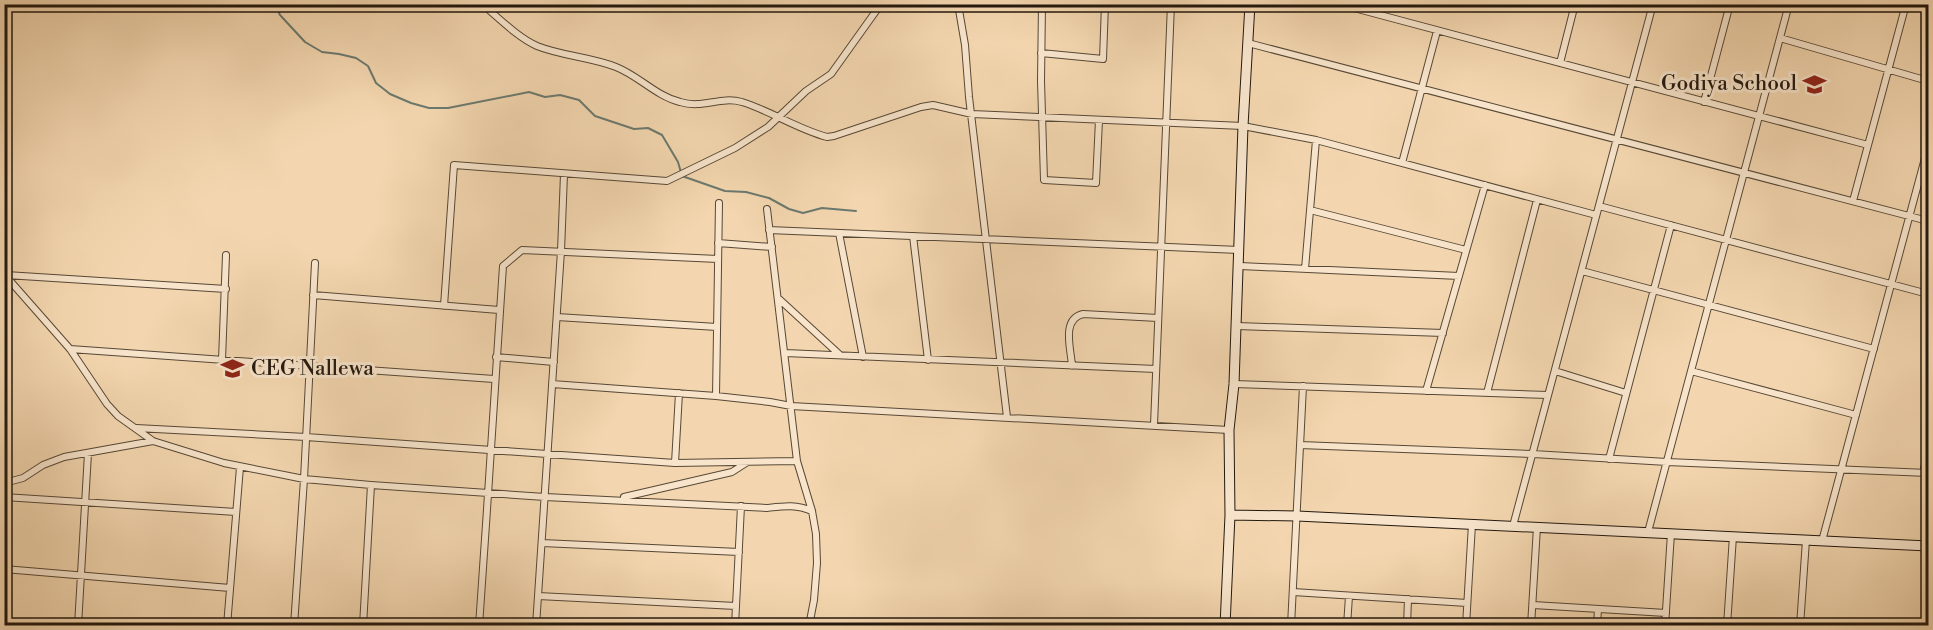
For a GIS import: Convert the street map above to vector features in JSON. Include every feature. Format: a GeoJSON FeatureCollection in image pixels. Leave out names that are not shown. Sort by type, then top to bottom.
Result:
{"type":"FeatureCollection","features":[{"type":"Feature","properties":{"kind":"street"},"geometry":{"type":"LineString","coordinates":[[483,4],[536,45],[615,67],[676,101],[700,105],[733,100],[826,137],[928,105],[972,114],[1244,126],[1316,140],[1596,215]]}},
{"type":"Feature","properties":{"kind":"street"},"geometry":{"type":"LineString","coordinates":[[444,306],[454,165],[667,181],[735,148],[768,127],[806,91],[831,74],[881,4]]}},
{"type":"Feature","properties":{"kind":"street"},"geometry":{"type":"LineString","coordinates":[[958,4],[965,45],[967,81],[1007,417]]}},
{"type":"Feature","properties":{"kind":"street"},"geometry":{"type":"LineString","coordinates":[[1042,4],[1044,180],[1096,183],[1099,120]]}},
{"type":"Feature","properties":{"kind":"street"},"geometry":{"type":"LineString","coordinates":[[1041,53],[1103,59],[1105,4]]}},
{"type":"Feature","properties":{"kind":"street"},"geometry":{"type":"LineString","coordinates":[[1154,425],[1171,4]]}},
{"type":"Feature","properties":{"kind":"street"},"geometry":{"type":"LineString","coordinates":[[1225,626],[1230,515],[1229,430],[1234,384],[1240,266],[1250,4]]}},
{"type":"Feature","properties":{"kind":"street"},"geometry":{"type":"LineString","coordinates":[[1340,4],[1363,8],[1437,31],[1868,145]]}},
{"type":"Feature","properties":{"kind":"street"},"geometry":{"type":"LineString","coordinates":[[1560,63],[1575,4]]}},
{"type":"Feature","properties":{"kind":"street"},"geometry":{"type":"LineString","coordinates":[[1513,526],[1653,4]]}},
{"type":"Feature","properties":{"kind":"street"},"geometry":{"type":"LineString","coordinates":[[1704,102],[1730,4]]}},
{"type":"Feature","properties":{"kind":"street"},"geometry":{"type":"LineString","coordinates":[[1648,532],[1789,4]]}},
{"type":"Feature","properties":{"kind":"street"},"geometry":{"type":"LineString","coordinates":[[1853,201],[1906,4]]}},
{"type":"Feature","properties":{"kind":"street"},"geometry":{"type":"LineString","coordinates":[[1919,4],[1929,7]]}},
{"type":"Feature","properties":{"kind":"street"},"geometry":{"type":"LineString","coordinates":[[1402,163],[1437,31]]}},
{"type":"Feature","properties":{"kind":"street"},"geometry":{"type":"LineString","coordinates":[[1780,38],[1929,81]]}},
{"type":"Feature","properties":{"kind":"street"},"geometry":{"type":"LineString","coordinates":[[1248,42],[1929,221]]}},
{"type":"Feature","properties":{"kind":"street"},"geometry":{"type":"LineString","coordinates":[[1305,269],[1316,140]]}},
{"type":"Feature","properties":{"kind":"street"},"geometry":{"type":"LineString","coordinates":[[1822,541],[1929,147]]}},
{"type":"Feature","properties":{"kind":"street"},"geometry":{"type":"LineString","coordinates":[[536,626],[557,317],[564,174]]}},
{"type":"Feature","properties":{"kind":"street"},"geometry":{"type":"LineString","coordinates":[[1426,391],[1485,185]]}},
{"type":"Feature","properties":{"kind":"street"},"geometry":{"type":"LineString","coordinates":[[1487,393],[1537,200]]}},
{"type":"Feature","properties":{"kind":"street"},"geometry":{"type":"LineString","coordinates":[[716,396],[719,203]]}},
{"type":"Feature","properties":{"kind":"street"},"geometry":{"type":"LineString","coordinates":[[1599,206],[1929,294]]}},
{"type":"Feature","properties":{"kind":"street"},"geometry":{"type":"LineString","coordinates":[[767,209],[797,461],[812,511],[816,534],[817,563],[814,600],[808,626]]}},
{"type":"Feature","properties":{"kind":"street"},"geometry":{"type":"LineString","coordinates":[[1310,210],[1466,250]]}},
{"type":"Feature","properties":{"kind":"street"},"geometry":{"type":"LineString","coordinates":[[1609,459],[1671,225]]}},
{"type":"Feature","properties":{"kind":"street"},"geometry":{"type":"LineString","coordinates":[[769,230],[1239,250]]}},
{"type":"Feature","properties":{"kind":"street"},"geometry":{"type":"LineString","coordinates":[[839,233],[862,357]]}},
{"type":"Feature","properties":{"kind":"street"},"geometry":{"type":"LineString","coordinates":[[913,236],[928,360]]}},
{"type":"Feature","properties":{"kind":"street"},"geometry":{"type":"LineString","coordinates":[[718,243],[772,247]]}},
{"type":"Feature","properties":{"kind":"street"},"geometry":{"type":"LineString","coordinates":[[479,626],[503,266],[522,250],[718,259]]}},
{"type":"Feature","properties":{"kind":"street"},"geometry":{"type":"LineString","coordinates":[[222,360],[226,255]]}},
{"type":"Feature","properties":{"kind":"street"},"geometry":{"type":"LineString","coordinates":[[294,626],[315,263]]}},
{"type":"Feature","properties":{"kind":"street"},"geometry":{"type":"LineString","coordinates":[[1240,266],[1459,276]]}},
{"type":"Feature","properties":{"kind":"street"},"geometry":{"type":"LineString","coordinates":[[1582,271],[1874,349]]}},
{"type":"Feature","properties":{"kind":"street"},"geometry":{"type":"LineString","coordinates":[[5,275],[226,289]]}},
{"type":"Feature","properties":{"kind":"street"},"geometry":{"type":"LineString","coordinates":[[5,275],[70,349],[107,405],[117,416],[153,441],[224,464],[304,479],[371,485],[545,497],[767,508],[790,505],[812,511]]}},
{"type":"Feature","properties":{"kind":"street"},"geometry":{"type":"LineString","coordinates":[[313,295],[499,310]]}},
{"type":"Feature","properties":{"kind":"street"},"geometry":{"type":"LineString","coordinates":[[778,299],[840,356]]}},
{"type":"Feature","properties":{"kind":"street"},"geometry":{"type":"LineString","coordinates":[[1072,366],[1069,326],[1077,315],[1158,318]]}},
{"type":"Feature","properties":{"kind":"street"},"geometry":{"type":"LineString","coordinates":[[557,317],[717,327]]}},
{"type":"Feature","properties":{"kind":"street"},"geometry":{"type":"LineString","coordinates":[[1237,326],[1443,333]]}},
{"type":"Feature","properties":{"kind":"street"},"geometry":{"type":"LineString","coordinates":[[70,349],[494,379]]}},
{"type":"Feature","properties":{"kind":"street"},"geometry":{"type":"LineString","coordinates":[[785,353],[1156,369]]}},
{"type":"Feature","properties":{"kind":"street"},"geometry":{"type":"LineString","coordinates":[[496,357],[554,362]]}},
{"type":"Feature","properties":{"kind":"street"},"geometry":{"type":"LineString","coordinates":[[1555,371],[1626,393]]}},
{"type":"Feature","properties":{"kind":"street"},"geometry":{"type":"LineString","coordinates":[[1691,371],[1856,415]]}},
{"type":"Feature","properties":{"kind":"street"},"geometry":{"type":"LineString","coordinates":[[552,384],[716,396],[791,406],[1229,430]]}},
{"type":"Feature","properties":{"kind":"street"},"geometry":{"type":"LineString","coordinates":[[1234,384],[1548,395]]}},
{"type":"Feature","properties":{"kind":"street"},"geometry":{"type":"LineString","coordinates":[[1291,626],[1303,386]]}},
{"type":"Feature","properties":{"kind":"street"},"geometry":{"type":"LineString","coordinates":[[675,464],[679,393]]}},
{"type":"Feature","properties":{"kind":"street"},"geometry":{"type":"LineString","coordinates":[[135,428],[306,437],[675,464],[797,461]]}},
{"type":"Feature","properties":{"kind":"street"},"geometry":{"type":"LineString","coordinates":[[4,483],[23,478],[43,465],[64,457],[153,441]]}},
{"type":"Feature","properties":{"kind":"street"},"geometry":{"type":"LineString","coordinates":[[1300,445],[1926,473],[1929,452]]}},
{"type":"Feature","properties":{"kind":"street"},"geometry":{"type":"LineString","coordinates":[[78,626],[88,453]]}},
{"type":"Feature","properties":{"kind":"street"},"geometry":{"type":"LineString","coordinates":[[614,500],[732,472],[747,462]]}},
{"type":"Feature","properties":{"kind":"street"},"geometry":{"type":"LineString","coordinates":[[227,626],[240,466]]}},
{"type":"Feature","properties":{"kind":"street"},"geometry":{"type":"LineString","coordinates":[[363,626],[371,485]]}},
{"type":"Feature","properties":{"kind":"street"},"geometry":{"type":"LineString","coordinates":[[4,496],[236,512]]}},
{"type":"Feature","properties":{"kind":"street"},"geometry":{"type":"LineString","coordinates":[[735,626],[741,506]]}},
{"type":"Feature","properties":{"kind":"street"},"geometry":{"type":"LineString","coordinates":[[1230,515],[1297,516],[1929,546]]}},
{"type":"Feature","properties":{"kind":"street"},"geometry":{"type":"LineString","coordinates":[[1466,626],[1472,524]]}},
{"type":"Feature","properties":{"kind":"street"},"geometry":{"type":"LineString","coordinates":[[1532,626],[1537,527]]}},
{"type":"Feature","properties":{"kind":"street"},"geometry":{"type":"LineString","coordinates":[[1665,626],[1671,533]]}},
{"type":"Feature","properties":{"kind":"street"},"geometry":{"type":"LineString","coordinates":[[1728,626],[1733,536]]}},
{"type":"Feature","properties":{"kind":"street"},"geometry":{"type":"LineString","coordinates":[[1800,626],[1806,540]]}},
{"type":"Feature","properties":{"kind":"street"},"geometry":{"type":"LineString","coordinates":[[542,543],[739,552]]}},
{"type":"Feature","properties":{"kind":"street"},"geometry":{"type":"LineString","coordinates":[[4,569],[230,588]]}},
{"type":"Feature","properties":{"kind":"street"},"geometry":{"type":"LineString","coordinates":[[1293,592],[1467,603]]}},
{"type":"Feature","properties":{"kind":"street"},"geometry":{"type":"LineString","coordinates":[[538,596],[736,606]]}},
{"type":"Feature","properties":{"kind":"street"},"geometry":{"type":"LineString","coordinates":[[1347,626],[1349,596]]}},
{"type":"Feature","properties":{"kind":"street"},"geometry":{"type":"LineString","coordinates":[[1407,626],[1408,599]]}},
{"type":"Feature","properties":{"kind":"street"},"geometry":{"type":"LineString","coordinates":[[1533,605],[1666,613]]}},
{"type":"Feature","properties":{"kind":"street"},"geometry":{"type":"LineString","coordinates":[[1597,626],[1598,609]]}},
{"type":"Feature","properties":{"kind":"waterway"},"geometry":{"type":"LineString","coordinates":[[275,4],[280,15],[305,42],[322,52],[356,58],[368,66],[376,83],[390,94],[411,103],[429,108],[448,108],[529,92],[545,97],[560,95],[579,100],[595,116],[634,129],[648,128],[662,135],[678,162],[682,176],[725,191],[746,192],[769,198],[789,209],[803,213],[822,208],[856,211]]}},
{"type":"Feature","properties":{"kind":"place","name":"Godiya School"},"geometry":{"type":"Point","coordinates":[1815,84]}},
{"type":"Feature","properties":{"kind":"place","name":"CEG Nallewa"},"geometry":{"type":"Point","coordinates":[233,369]}}]}
